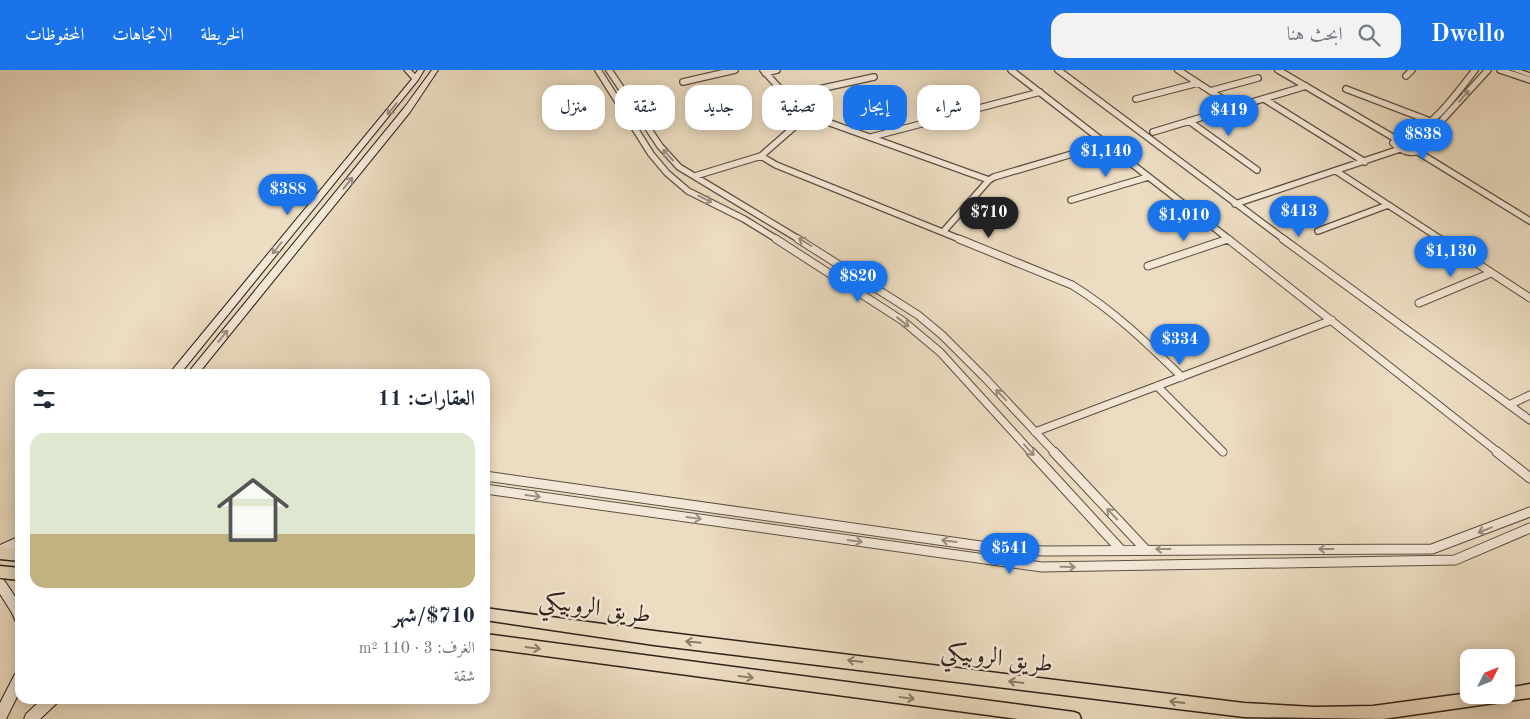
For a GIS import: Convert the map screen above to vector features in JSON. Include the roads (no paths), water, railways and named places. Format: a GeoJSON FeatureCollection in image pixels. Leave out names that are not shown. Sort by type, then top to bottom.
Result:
{"type":"FeatureCollection","features":[{"type":"Feature","properties":{"kind":"main road"},"geometry":{"type":"LineString","coordinates":[[0,551],[15,554]]}},
{"type":"Feature","properties":{"kind":"main road"},"geometry":{"type":"LineString","coordinates":[[0,572],[15,574]]}},
{"type":"Feature","properties":{"kind":"main road","name":"طريق الروبيكي"},"geometry":{"type":"LineString","coordinates":[[490,615],[654,638],[792,653],[1244,710],[1314,714],[1373,713],[1460,701]]}},
{"type":"Feature","properties":{"kind":"main road"},"geometry":{"type":"LineString","coordinates":[[490,642],[1074,719]]}},
{"type":"Feature","properties":{"kind":"main road","name":"طريق الروبيكي"},"geometry":{"type":"LineString","coordinates":[[1515,693],[1530,691]]}},
{"type":"Feature","properties":{"kind":"street"},"geometry":{"type":"LineString","coordinates":[[407,70],[416,79]]}},
{"type":"Feature","properties":{"kind":"street"},"geometry":{"type":"LineString","coordinates":[[178,369],[416,79],[421,70]]}},
{"type":"Feature","properties":{"kind":"street"},"geometry":{"type":"LineString","coordinates":[[196,369],[407,110],[435,70]]}},
{"type":"Feature","properties":{"kind":"street"},"geometry":{"type":"LineString","coordinates":[[598,70],[651,154],[667,173],[688,191],[744,219],[903,321],[940,352],[1121,550]]}},
{"type":"Feature","properties":{"kind":"street"},"geometry":{"type":"LineString","coordinates":[[609,70],[663,150],[680,168],[866,280],[918,315],[964,357],[1145,549]]}},
{"type":"Feature","properties":{"kind":"street"},"geometry":{"type":"LineString","coordinates":[[683,82],[735,70]]}},
{"type":"Feature","properties":{"kind":"street"},"geometry":{"type":"LineString","coordinates":[[764,71],[777,70]]}},
{"type":"Feature","properties":{"kind":"street"},"geometry":{"type":"LineString","coordinates":[[1011,70],[1332,320],[1530,478]]}},
{"type":"Feature","properties":{"kind":"street"},"geometry":{"type":"LineString","coordinates":[[1058,70],[1235,204],[1530,420]]}},
{"type":"Feature","properties":{"kind":"street"},"geometry":{"type":"LineString","coordinates":[[1178,70],[1235,107]]}},
{"type":"Feature","properties":{"kind":"street"},"geometry":{"type":"LineString","coordinates":[[1278,70],[1396,138],[1413,136],[1430,121],[1475,70]]}},
{"type":"Feature","properties":{"kind":"street"},"geometry":{"type":"LineString","coordinates":[[1406,76],[1412,70]]}},
{"type":"Feature","properties":{"kind":"street"},"geometry":{"type":"LineString","coordinates":[[1418,152],[1422,149],[1423,141],[1488,70]]}},
{"type":"Feature","properties":{"kind":"street"},"geometry":{"type":"LineString","coordinates":[[1500,70],[1530,80]]}},
{"type":"Feature","properties":{"kind":"street"},"geometry":{"type":"LineString","coordinates":[[1515,70],[1530,75]]}},
{"type":"Feature","properties":{"kind":"street"},"geometry":{"type":"LineString","coordinates":[[764,71],[777,85]]}},
{"type":"Feature","properties":{"kind":"street"},"geometry":{"type":"LineString","coordinates":[[833,86],[874,77]]}},
{"type":"Feature","properties":{"kind":"street"},"geometry":{"type":"LineString","coordinates":[[1210,91],[1258,78]]}},
{"type":"Feature","properties":{"kind":"street"},"geometry":{"type":"LineString","coordinates":[[1136,100],[1198,83]]}},
{"type":"Feature","properties":{"kind":"street"},"geometry":{"type":"LineString","coordinates":[[1153,132],[1306,86]]}},
{"type":"Feature","properties":{"kind":"street"},"geometry":{"type":"LineString","coordinates":[[1346,89],[1430,121]]}},
{"type":"Feature","properties":{"kind":"street"},"geometry":{"type":"LineString","coordinates":[[980,109],[1040,92]]}},
{"type":"Feature","properties":{"kind":"street"},"geometry":{"type":"LineString","coordinates":[[1264,99],[1365,162]]}},
{"type":"Feature","properties":{"kind":"street"},"geometry":{"type":"LineString","coordinates":[[1189,121],[1257,170]]}},
{"type":"Feature","properties":{"kind":"street"},"geometry":{"type":"LineString","coordinates":[[833,123],[989,180]]}},
{"type":"Feature","properties":{"kind":"street"},"geometry":{"type":"LineString","coordinates":[[870,137],[917,125]]}},
{"type":"Feature","properties":{"kind":"street"},"geometry":{"type":"LineString","coordinates":[[695,176],[761,156],[791,130]]}},
{"type":"Feature","properties":{"kind":"street"},"geometry":{"type":"LineString","coordinates":[[1396,138],[1393,143],[1400,149]]}},
{"type":"Feature","properties":{"kind":"street"},"geometry":{"type":"LineString","coordinates":[[1406,138],[1421,146]]}},
{"type":"Feature","properties":{"kind":"street"},"geometry":{"type":"LineString","coordinates":[[943,232],[989,180],[1000,174],[1106,144]]}},
{"type":"Feature","properties":{"kind":"street"},"geometry":{"type":"LineString","coordinates":[[1235,204],[1400,149],[1418,152],[1530,221]]}},
{"type":"Feature","properties":{"kind":"street"},"geometry":{"type":"LineString","coordinates":[[761,156],[776,165],[1052,276],[1091,296],[1125,322],[1182,377]]}},
{"type":"Feature","properties":{"kind":"street"},"geometry":{"type":"LineString","coordinates":[[1336,171],[1530,298]]}},
{"type":"Feature","properties":{"kind":"street"},"geometry":{"type":"LineString","coordinates":[[1070,200],[1148,177]]}},
{"type":"Feature","properties":{"kind":"street"},"geometry":{"type":"LineString","coordinates":[[1318,231],[1388,205]]}},
{"type":"Feature","properties":{"kind":"street"},"geometry":{"type":"LineString","coordinates":[[1148,266],[1228,239]]}},
{"type":"Feature","properties":{"kind":"street"},"geometry":{"type":"LineString","coordinates":[[1418,303],[1491,273]]}},
{"type":"Feature","properties":{"kind":"street"},"geometry":{"type":"LineString","coordinates":[[1036,432],[1332,320]]}},
{"type":"Feature","properties":{"kind":"street"},"geometry":{"type":"LineString","coordinates":[[1157,386],[1223,452]]}},
{"type":"Feature","properties":{"kind":"street"},"geometry":{"type":"LineString","coordinates":[[1510,405],[1530,395]]}},
{"type":"Feature","properties":{"kind":"street"},"geometry":{"type":"LineString","coordinates":[[490,477],[1002,548],[1045,551],[1432,549],[1530,512]]}},
{"type":"Feature","properties":{"kind":"street"},"geometry":{"type":"LineString","coordinates":[[490,490],[1042,567],[1455,560],[1530,528]]}},
{"type":"Feature","properties":{"kind":"street"},"geometry":{"type":"LineString","coordinates":[[0,551],[15,544]]}},
{"type":"Feature","properties":{"kind":"street"},"geometry":{"type":"LineString","coordinates":[[0,584],[15,607]]}},
{"type":"Feature","properties":{"kind":"street"},"geometry":{"type":"LineString","coordinates":[[0,717],[15,688]]}},
{"type":"Feature","properties":{"kind":"street"},"geometry":{"type":"LineString","coordinates":[[31,719],[46,704]]}}]}
